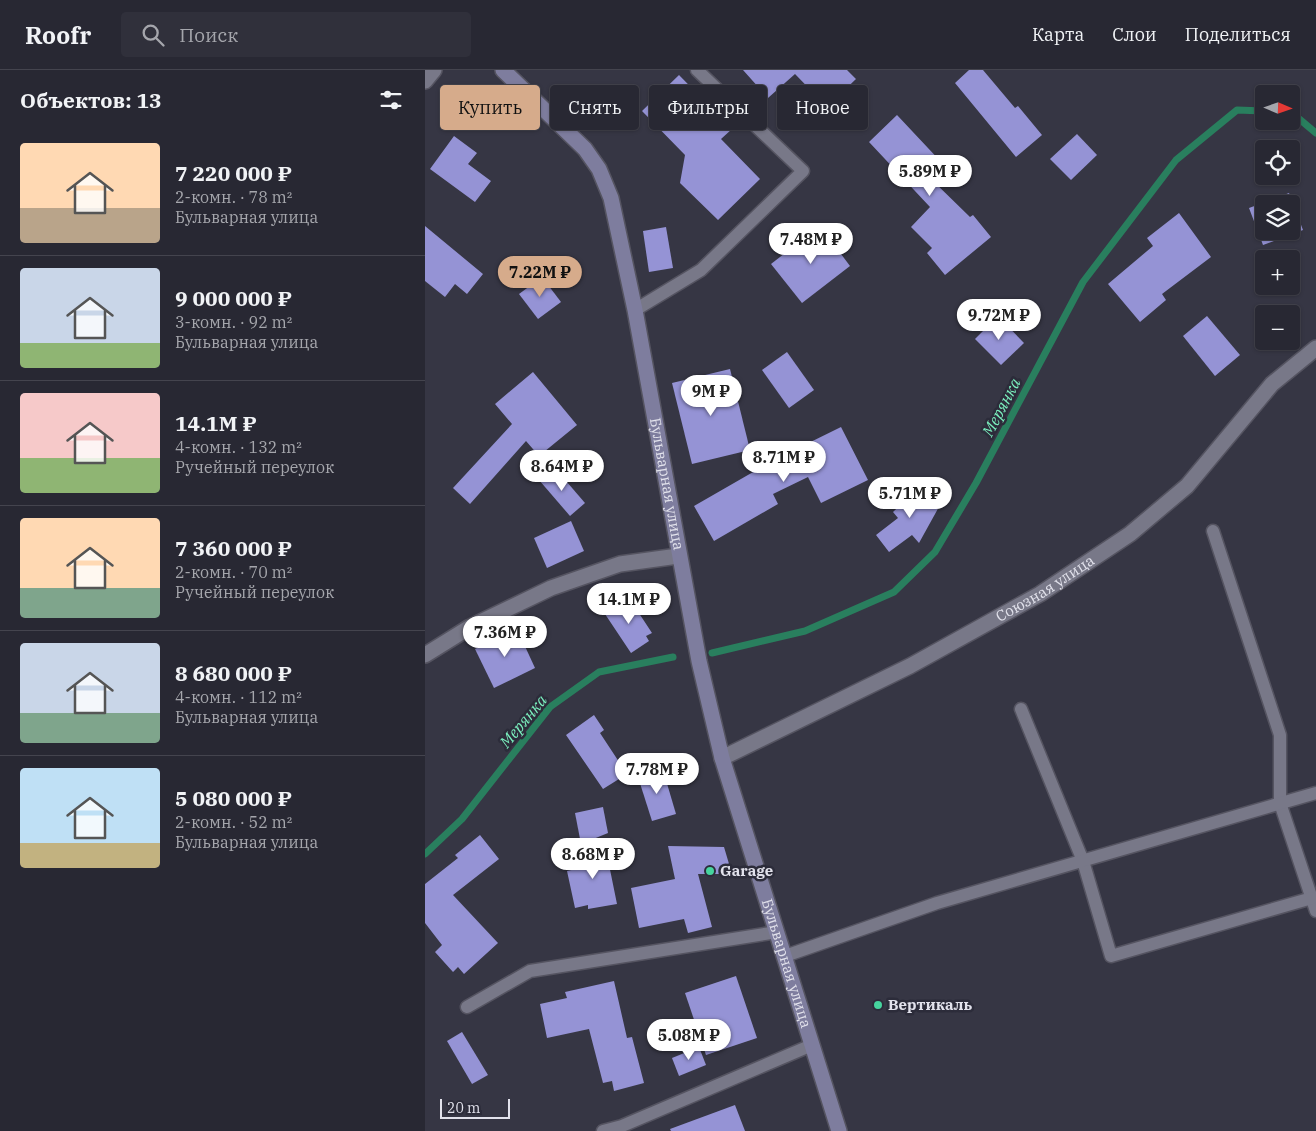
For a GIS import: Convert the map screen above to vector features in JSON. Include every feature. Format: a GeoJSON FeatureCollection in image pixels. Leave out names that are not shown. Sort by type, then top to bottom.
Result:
{"type":"FeatureCollection","features":[{"type":"Feature","properties":{"kind":"street"},"geometry":{"type":"LineString","coordinates":[[425,81],[434,70]]}},
{"type":"Feature","properties":{"kind":"street","name":"Бульварная улица"},"geometry":{"type":"LineString","coordinates":[[503,70],[585,149],[599,170],[611,198],[635,310],[678,556],[699,661],[722,758],[839,1131]]}},
{"type":"Feature","properties":{"kind":"street","name":"Союзная улица"},"geometry":{"type":"LineString","coordinates":[[722,758],[910,666],[1040,594],[1131,534],[1187,486],[1272,384],[1316,348]]}},
{"type":"Feature","properties":{"kind":"street"},"geometry":{"type":"LineString","coordinates":[[425,654],[469,627],[551,588],[620,564],[678,556]]}},
{"type":"Feature","properties":{"kind":"lane"},"geometry":{"type":"LineString","coordinates":[[635,310],[701,270],[803,171],[697,70]]}},
{"type":"Feature","properties":{"kind":"lane"},"geometry":{"type":"LineString","coordinates":[[1213,531],[1280,735],[1280,804],[1316,911]]}},
{"type":"Feature","properties":{"kind":"lane"},"geometry":{"type":"LineString","coordinates":[[1021,709],[1083,861],[1111,956],[1312,898]]}},
{"type":"Feature","properties":{"kind":"lane"},"geometry":{"type":"LineString","coordinates":[[785,956],[937,903],[1316,793]]}},
{"type":"Feature","properties":{"kind":"lane"},"geometry":{"type":"LineString","coordinates":[[467,1008],[531,971],[777,932]]}},
{"type":"Feature","properties":{"kind":"lane"},"geometry":{"type":"LineString","coordinates":[[603,1131],[622,1126],[812,1045]]}},
{"type":"Feature","properties":{"kind":"building"},"geometry":{"type":"Polygon","coordinates":[[[743,70],[847,70],[856,79],[850,85],[806,85],[795,74],[783,85],[777,85],[777,90],[768,98],[767,85],[756,85],[743,70]]]}},
{"type":"Feature","properties":{"kind":"building"},"geometry":{"type":"Polygon","coordinates":[[[969,70],[983,70],[1015,108],[1018,106],[1042,135],[1016,157],[955,83],[969,70]]]}},
{"type":"Feature","properties":{"kind":"building"},"geometry":{"type":"Polygon","coordinates":[[[679,75],[689,85],[669,85],[679,75]]]}},
{"type":"Feature","properties":{"kind":"building"},"geometry":{"type":"Polygon","coordinates":[[[649,104],[649,118],[642,111],[649,104]]]}},
{"type":"Feature","properties":{"kind":"building"},"geometry":{"type":"Polygon","coordinates":[[[897,115],[943,164],[929,177],[970,217],[973,215],[991,237],[945,275],[927,253],[932,248],[911,227],[930,207],[869,142],[897,115]]]}},
{"type":"Feature","properties":{"kind":"building"},"geometry":{"type":"Polygon","coordinates":[[[661,130],[731,130],[721,139],[760,179],[718,220],[680,183],[685,155],[661,130]]]}},
{"type":"Feature","properties":{"kind":"building"},"geometry":{"type":"Polygon","coordinates":[[[1077,134],[1097,155],[1071,180],[1050,159],[1077,134]]]}},
{"type":"Feature","properties":{"kind":"building"},"geometry":{"type":"Polygon","coordinates":[[[454,136],[477,153],[468,164],[491,181],[475,202],[430,169],[454,136]]]}},
{"type":"Feature","properties":{"kind":"building"},"geometry":{"type":"Polygon","coordinates":[[[1255,206],[1255,224],[1249,208],[1255,206]]]}},
{"type":"Feature","properties":{"kind":"building"},"geometry":{"type":"Polygon","coordinates":[[[1179,213],[1211,257],[1162,294],[1166,300],[1140,322],[1108,284],[1153,246],[1147,238],[1179,213]]]}},
{"type":"Feature","properties":{"kind":"building"},"geometry":{"type":"Polygon","coordinates":[[[425,226],[483,274],[467,294],[455,284],[445,297],[425,281],[425,226]]]}},
{"type":"Feature","properties":{"kind":"building"},"geometry":{"type":"Polygon","coordinates":[[[820,226],[850,266],[802,303],[771,264],[820,226]]]}},
{"type":"Feature","properties":{"kind":"building"},"geometry":{"type":"Polygon","coordinates":[[[666,227],[673,268],[649,272],[643,231],[666,227]]]}},
{"type":"Feature","properties":{"kind":"building"},"geometry":{"type":"Polygon","coordinates":[[[1261,240],[1276,240],[1263,245],[1261,240]]]}},
{"type":"Feature","properties":{"kind":"building"},"geometry":{"type":"Polygon","coordinates":[[[542,277],[561,302],[538,319],[519,294],[542,277]]]}},
{"type":"Feature","properties":{"kind":"building"},"geometry":{"type":"Polygon","coordinates":[[[998,316],[1024,343],[1001,365],[975,339],[998,316]]]}},
{"type":"Feature","properties":{"kind":"building"},"geometry":{"type":"Polygon","coordinates":[[[1207,316],[1240,355],[1215,376],[1183,336],[1207,316]]]}},
{"type":"Feature","properties":{"kind":"building"},"geometry":{"type":"Polygon","coordinates":[[[787,352],[814,390],[789,408],[762,370],[787,352]]]}},
{"type":"Feature","properties":{"kind":"building"},"geometry":{"type":"Polygon","coordinates":[[[730,369],[750,450],[692,464],[672,383],[730,369]]]}},
{"type":"Feature","properties":{"kind":"building"},"geometry":{"type":"Polygon","coordinates":[[[533,372],[577,425],[539,456],[526,441],[470,504],[453,488],[512,424],[495,404],[533,372]]]}},
{"type":"Feature","properties":{"kind":"building"},"geometry":{"type":"Polygon","coordinates":[[[841,427],[868,480],[821,503],[808,477],[773,494],[778,504],[714,541],[694,506],[774,460],[841,427]]]}},
{"type":"Feature","properties":{"kind":"building"},"geometry":{"type":"Polygon","coordinates":[[[554,467],[585,503],[570,516],[539,480],[554,467]]]}},
{"type":"Feature","properties":{"kind":"building"},"geometry":{"type":"Polygon","coordinates":[[[921,485],[940,505],[919,543],[912,535],[889,552],[876,535],[898,518],[893,512],[921,485]]]}},
{"type":"Feature","properties":{"kind":"building"},"geometry":{"type":"Polygon","coordinates":[[[571,521],[584,551],[547,568],[534,538],[571,521]]]}},
{"type":"Feature","properties":{"kind":"building"},"geometry":{"type":"Polygon","coordinates":[[[629,598],[652,633],[646,636],[649,641],[631,653],[605,614],[629,598]]]}},
{"type":"Feature","properties":{"kind":"building"},"geometry":{"type":"Polygon","coordinates":[[[517,629],[535,668],[494,688],[475,649],[517,629]]]}},
{"type":"Feature","properties":{"kind":"building"},"geometry":{"type":"Polygon","coordinates":[[[594,715],[604,730],[600,733],[627,774],[603,789],[566,735],[594,715]]]}},
{"type":"Feature","properties":{"kind":"building"},"geometry":{"type":"Polygon","coordinates":[[[663,770],[676,814],[652,821],[638,777],[663,770]]]}},
{"type":"Feature","properties":{"kind":"building"},"geometry":{"type":"Polygon","coordinates":[[[603,807],[608,833],[581,844],[575,813],[603,807]]]}},
{"type":"Feature","properties":{"kind":"building"},"geometry":{"type":"Polygon","coordinates":[[[480,835],[499,859],[453,895],[498,943],[464,974],[458,967],[453,972],[435,952],[442,945],[425,923],[425,884],[458,858],[455,855],[480,835]]]}},
{"type":"Feature","properties":{"kind":"building"},"geometry":{"type":"Polygon","coordinates":[[[581,845],[605,845],[617,904],[588,909],[588,905],[575,908],[567,871],[585,867],[581,845]]]}},
{"type":"Feature","properties":{"kind":"building"},"geometry":{"type":"Polygon","coordinates":[[[668,846],[724,847],[732,874],[698,874],[712,927],[688,933],[684,919],[639,928],[631,888],[675,879],[668,846]]]}},
{"type":"Feature","properties":{"kind":"building"},"geometry":{"type":"Polygon","coordinates":[[[736,976],[757,1038],[706,1055],[685,993],[736,976]]]}},
{"type":"Feature","properties":{"kind":"building"},"geometry":{"type":"Polygon","coordinates":[[[614,981],[627,1038],[632,1037],[644,1083],[614,1091],[612,1081],[603,1083],[589,1029],[547,1038],[540,1004],[567,998],[565,992],[614,981]]]}},
{"type":"Feature","properties":{"kind":"building"},"geometry":{"type":"Polygon","coordinates":[[[462,1032],[488,1075],[472,1084],[447,1041],[462,1032]]]}},
{"type":"Feature","properties":{"kind":"building"},"geometry":{"type":"Polygon","coordinates":[[[699,1047],[706,1065],[679,1076],[672,1058],[699,1047]]]}},
{"type":"Feature","properties":{"kind":"building"},"geometry":{"type":"Polygon","coordinates":[[[735,1105],[745,1131],[671,1131],[670,1129],[735,1105]]]}},
{"type":"Feature","properties":{"kind":"waterway","name":"Мерянка"},"geometry":{"type":"LineString","coordinates":[[712,653],[805,631],[894,592],[935,552],[976,483],[1083,282],[1176,160],[1237,110],[1255,111]]}},
{"type":"Feature","properties":{"kind":"waterway","name":"Мерянка"},"geometry":{"type":"LineString","coordinates":[[1300,120],[1316,133]]}},
{"type":"Feature","properties":{"kind":"waterway","name":"Мерянка"},"geometry":{"type":"LineString","coordinates":[[425,854],[462,819],[550,707],[599,672],[673,657]]}},
{"type":"Feature","properties":{"kind":"place","name":"Garage"},"geometry":{"type":"Point","coordinates":[710,871]}},
{"type":"Feature","properties":{"kind":"place","name":"Вертикаль"},"geometry":{"type":"Point","coordinates":[878,1005]}}]}
